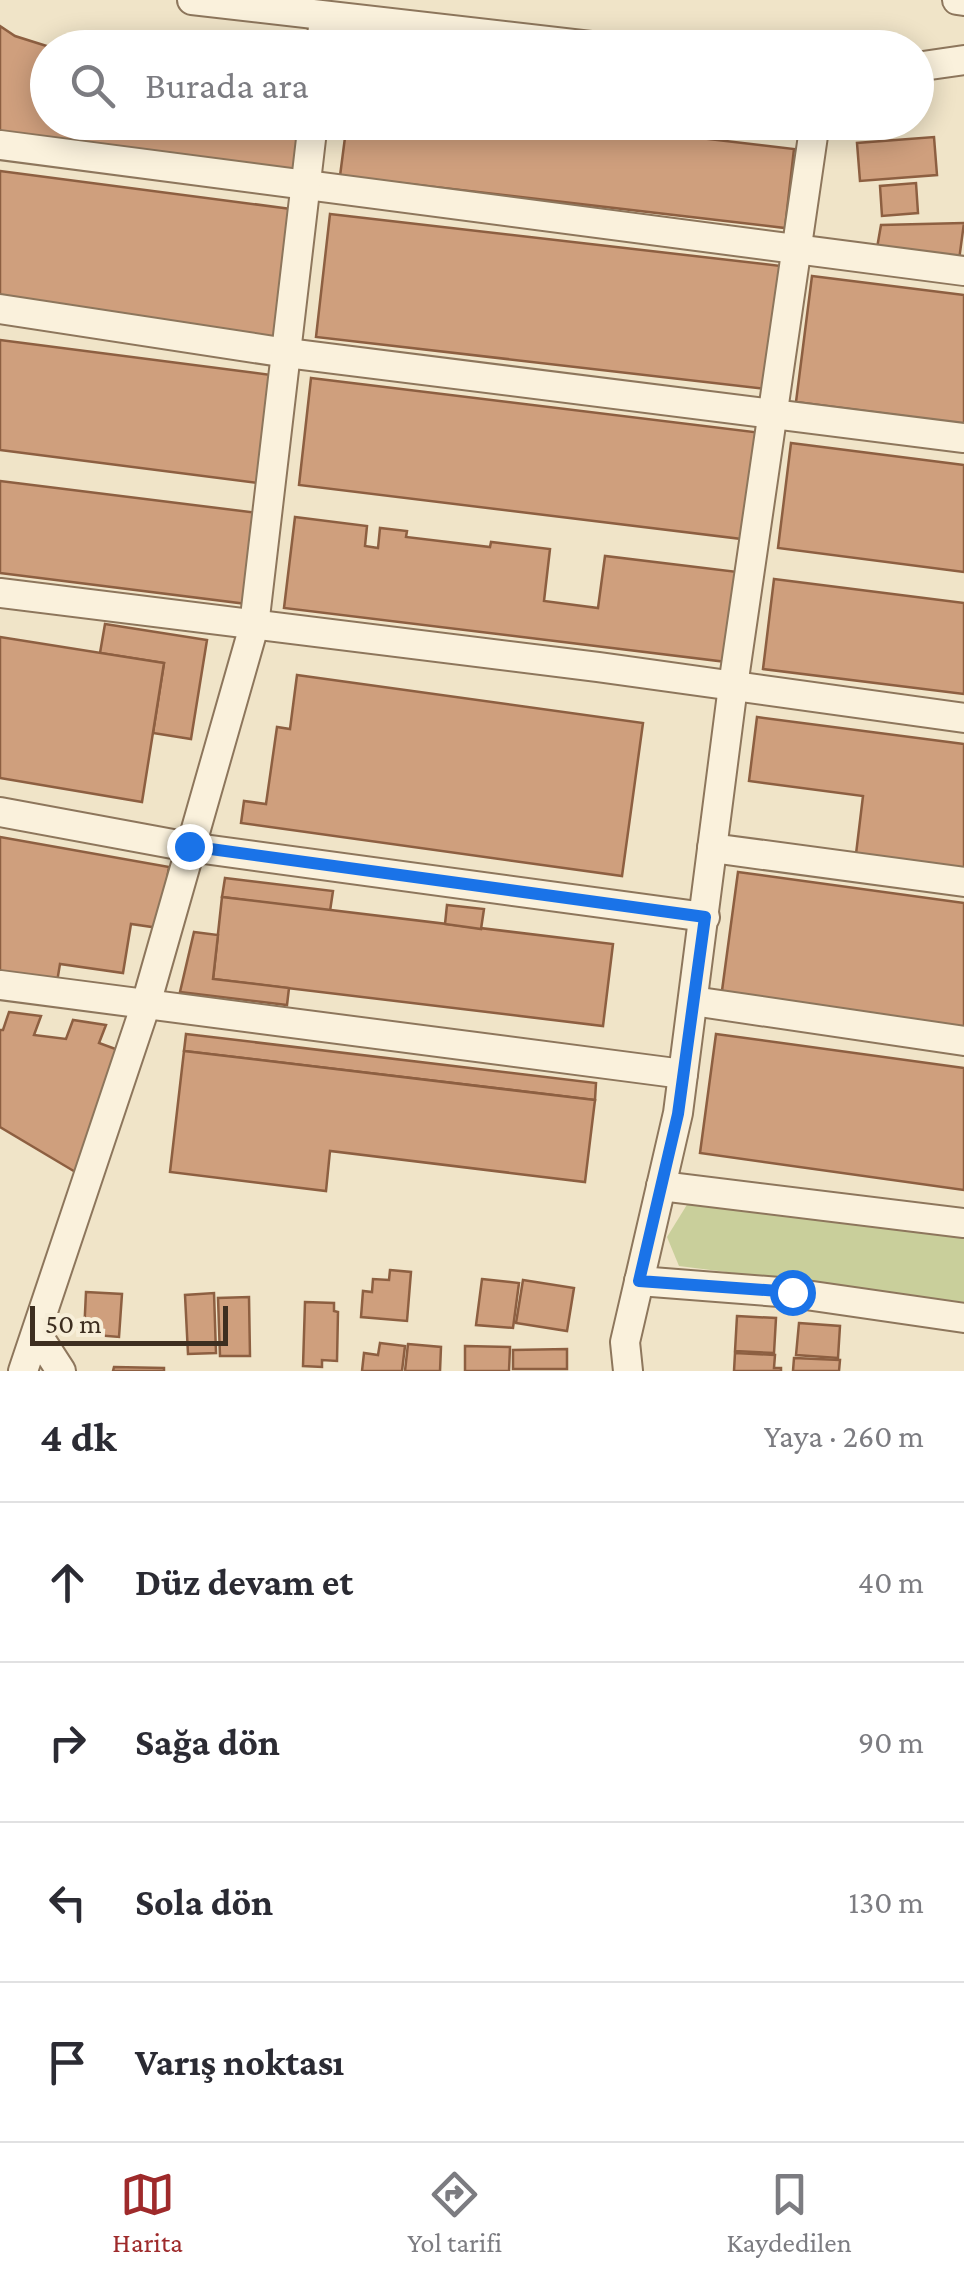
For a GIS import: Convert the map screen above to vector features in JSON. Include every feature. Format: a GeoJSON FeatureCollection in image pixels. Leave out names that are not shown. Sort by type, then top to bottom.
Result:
{"type":"FeatureCollection","features":[{"type":"Feature","properties":{"kind":"street"},"geometry":{"type":"LineString","coordinates":[[192,0],[448,30]]}},
{"type":"Feature","properties":{"kind":"street"},"geometry":{"type":"LineString","coordinates":[[956,0],[964,1]]}},
{"type":"Feature","properties":{"kind":"street"},"geometry":{"type":"LineString","coordinates":[[323,30],[324,16]]}},
{"type":"Feature","properties":{"kind":"street"},"geometry":{"type":"LineString","coordinates":[[934,65],[964,60]]}},
{"type":"Feature","properties":{"kind":"street"},"geometry":{"type":"LineString","coordinates":[[23,1371],[146,1004],[254,626],[311,140]]}},
{"type":"Feature","properties":{"kind":"street"},"geometry":{"type":"LineString","coordinates":[[628,1371],[624,1342],[678,1114],[733,686],[812,140]]}},
{"type":"Feature","properties":{"kind":"street"},"geometry":{"type":"LineString","coordinates":[[0,145],[964,271]]}},
{"type":"Feature","properties":{"kind":"street"},"geometry":{"type":"LineString","coordinates":[[0,310],[286,353],[964,438]]}},
{"type":"Feature","properties":{"kind":"street"},"geometry":{"type":"LineString","coordinates":[[0,593],[964,718]]}},
{"type":"Feature","properties":{"kind":"street"},"geometry":{"type":"LineString","coordinates":[[0,812],[189,846],[705,917]]}},
{"type":"Feature","properties":{"kind":"street"},"geometry":{"type":"LineString","coordinates":[[712,848],[964,882]]}},
{"type":"Feature","properties":{"kind":"street"},"geometry":{"type":"LineString","coordinates":[[0,986],[683,1074]]}},
{"type":"Feature","properties":{"kind":"street"},"geometry":{"type":"LineString","coordinates":[[692,1001],[964,1041]]}},
{"type":"Feature","properties":{"kind":"street"},"geometry":{"type":"LineString","coordinates":[[661,1186],[964,1223]]}},
{"type":"Feature","properties":{"kind":"street"},"geometry":{"type":"LineString","coordinates":[[639,1281],[792,1292],[964,1318]]}},
{"type":"Feature","properties":{"kind":"street"},"geometry":{"type":"LineString","coordinates":[[37,1334],[60,1371]]}},
{"type":"Feature","properties":{"kind":"green space"},"geometry":{"type":"Polygon","coordinates":[[[688,1203],[964,1238],[964,1302],[679,1266],[667,1237],[688,1203]]]}},
{"type":"Feature","properties":{"kind":"building"},"geometry":{"type":"Polygon","coordinates":[[[0,26],[30,41],[30,140],[0,136],[0,26]]]}},
{"type":"Feature","properties":{"kind":"building"},"geometry":{"type":"Polygon","coordinates":[[[934,137],[937,175],[860,181],[857,143],[934,137]]]}},
{"type":"Feature","properties":{"kind":"building"},"geometry":{"type":"Polygon","coordinates":[[[31,140],[309,140],[304,175],[31,140]]]}},
{"type":"Feature","properties":{"kind":"building"},"geometry":{"type":"Polygon","coordinates":[[[345,140],[717,140],[794,149],[785,228],[340,176],[345,140]]]}},
{"type":"Feature","properties":{"kind":"building"},"geometry":{"type":"Polygon","coordinates":[[[0,171],[299,210],[283,339],[0,302],[0,171]]]}},
{"type":"Feature","properties":{"kind":"building"},"geometry":{"type":"Polygon","coordinates":[[[916,183],[918,213],[882,216],[880,186],[916,183]]]}},
{"type":"Feature","properties":{"kind":"building"},"geometry":{"type":"Polygon","coordinates":[[[330,214],[781,266],[767,389],[316,337],[330,214]]]}},
{"type":"Feature","properties":{"kind":"building"},"geometry":{"type":"Polygon","coordinates":[[[964,223],[959,260],[877,248],[881,225],[964,223]]]}},
{"type":"Feature","properties":{"kind":"building"},"geometry":{"type":"Polygon","coordinates":[[[812,276],[964,295],[964,424],[796,402],[812,276]]]}},
{"type":"Feature","properties":{"kind":"building"},"geometry":{"type":"Polygon","coordinates":[[[0,340],[279,376],[265,484],[0,450],[0,340]]]}},
{"type":"Feature","properties":{"kind":"building"},"geometry":{"type":"Polygon","coordinates":[[[311,378],[762,433],[750,540],[299,485],[311,378]]]}},
{"type":"Feature","properties":{"kind":"building"},"geometry":{"type":"Polygon","coordinates":[[[791,443],[964,465],[964,572],[778,548],[791,443]]]}},
{"type":"Feature","properties":{"kind":"building"},"geometry":{"type":"Polygon","coordinates":[[[0,481],[266,514],[255,605],[0,573],[0,481]]]}},
{"type":"Feature","properties":{"kind":"building"},"geometry":{"type":"Polygon","coordinates":[[[295,517],[367,526],[365,546],[378,548],[380,528],[407,531],[406,537],[550,549],[544,601],[598,608],[605,556],[746,573],[735,663],[284,608],[295,517]]]}},
{"type":"Feature","properties":{"kind":"building"},"geometry":{"type":"Polygon","coordinates":[[[774,579],[964,603],[964,694],[763,669],[774,579]]]}},
{"type":"Feature","properties":{"kind":"building"},"geometry":{"type":"Polygon","coordinates":[[[105,624],[207,640],[191,739],[153,733],[164,663],[100,653],[105,624]]]}},
{"type":"Feature","properties":{"kind":"building"},"geometry":{"type":"Polygon","coordinates":[[[0,637],[164,663],[142,802],[0,778],[0,637]]]}},
{"type":"Feature","properties":{"kind":"building"},"geometry":{"type":"Polygon","coordinates":[[[297,675],[643,723],[622,876],[241,823],[244,801],[266,804],[277,727],[290,729],[297,675]]]}},
{"type":"Feature","properties":{"kind":"building"},"geometry":{"type":"Polygon","coordinates":[[[757,717],[964,744],[964,868],[856,854],[863,796],[749,781],[757,717]]]}},
{"type":"Feature","properties":{"kind":"building"},"geometry":{"type":"Polygon","coordinates":[[[0,837],[169,867],[159,928],[131,924],[123,973],[60,964],[57,982],[0,973],[0,837]]]}},
{"type":"Feature","properties":{"kind":"building"},"geometry":{"type":"Polygon","coordinates":[[[738,872],[964,903],[964,1032],[721,998],[738,872]]]}},
{"type":"Feature","properties":{"kind":"building"},"geometry":{"type":"Polygon","coordinates":[[[225,878],[333,891],[330,911],[222,897],[225,878]]]}},
{"type":"Feature","properties":{"kind":"building"},"geometry":{"type":"Polygon","coordinates":[[[222,897],[613,944],[603,1026],[213,979],[222,897]]]}},
{"type":"Feature","properties":{"kind":"building"},"geometry":{"type":"Polygon","coordinates":[[[447,905],[484,909],[481,929],[445,924],[447,905]]]}},
{"type":"Feature","properties":{"kind":"building"},"geometry":{"type":"Polygon","coordinates":[[[194,932],[218,935],[213,979],[289,988],[287,1005],[180,992],[194,932]]]}},
{"type":"Feature","properties":{"kind":"building"},"geometry":{"type":"Polygon","coordinates":[[[9,1012],[41,1016],[34,1035],[66,1039],[73,1020],[106,1025],[99,1043],[121,1051],[77,1173],[0,1127],[0,1030],[9,1012]]]}},
{"type":"Feature","properties":{"kind":"building"},"geometry":{"type":"Polygon","coordinates":[[[186,1034],[596,1083],[595,1100],[184,1051],[186,1034]]]}},
{"type":"Feature","properties":{"kind":"building"},"geometry":{"type":"Polygon","coordinates":[[[716,1034],[964,1068],[964,1190],[700,1153],[716,1034]]]}},
{"type":"Feature","properties":{"kind":"building"},"geometry":{"type":"Polygon","coordinates":[[[184,1051],[595,1100],[585,1182],[330,1151],[326,1191],[170,1172],[184,1051]]]}},
{"type":"Feature","properties":{"kind":"building"},"geometry":{"type":"Polygon","coordinates":[[[390,1270],[411,1272],[407,1321],[361,1317],[363,1291],[372,1292],[373,1279],[389,1280],[390,1270]]]}},
{"type":"Feature","properties":{"kind":"building"},"geometry":{"type":"Polygon","coordinates":[[[482,1279],[519,1283],[513,1328],[476,1325],[482,1279]]]}},
{"type":"Feature","properties":{"kind":"building"},"geometry":{"type":"Polygon","coordinates":[[[523,1280],[574,1288],[567,1331],[516,1323],[523,1280]]]}},
{"type":"Feature","properties":{"kind":"building"},"geometry":{"type":"Polygon","coordinates":[[[86,1292],[122,1294],[119,1337],[84,1334],[86,1292]]]}},
{"type":"Feature","properties":{"kind":"building"},"geometry":{"type":"Polygon","coordinates":[[[214,1293],[216,1353],[188,1354],[185,1295],[214,1293]]]}},
{"type":"Feature","properties":{"kind":"building"},"geometry":{"type":"Polygon","coordinates":[[[249,1297],[250,1356],[220,1356],[218,1298],[249,1297]]]}},
{"type":"Feature","properties":{"kind":"building"},"geometry":{"type":"Polygon","coordinates":[[[305,1302],[334,1303],[334,1311],[338,1312],[337,1361],[322,1360],[322,1367],[303,1366],[305,1302]]]}},
{"type":"Feature","properties":{"kind":"building"},"geometry":{"type":"Polygon","coordinates":[[[737,1316],[776,1318],[774,1353],[735,1351],[737,1316]]]}},
{"type":"Feature","properties":{"kind":"building"},"geometry":{"type":"Polygon","coordinates":[[[799,1323],[840,1326],[838,1358],[796,1355],[799,1323]]]}},
{"type":"Feature","properties":{"kind":"building"},"geometry":{"type":"Polygon","coordinates":[[[380,1343],[405,1346],[402,1371],[362,1371],[364,1353],[378,1355],[380,1343]]]}},
{"type":"Feature","properties":{"kind":"building"},"geometry":{"type":"Polygon","coordinates":[[[408,1344],[441,1347],[440,1371],[405,1371],[408,1344]]]}},
{"type":"Feature","properties":{"kind":"building"},"geometry":{"type":"Polygon","coordinates":[[[465,1346],[510,1347],[509,1371],[465,1371],[465,1346]]]}},
{"type":"Feature","properties":{"kind":"building"},"geometry":{"type":"Polygon","coordinates":[[[567,1349],[567,1369],[513,1369],[513,1350],[567,1349]]]}},
{"type":"Feature","properties":{"kind":"building"},"geometry":{"type":"Polygon","coordinates":[[[735,1353],[775,1355],[774,1368],[781,1371],[734,1371],[735,1353]]]}},
{"type":"Feature","properties":{"kind":"building"},"geometry":{"type":"Polygon","coordinates":[[[794,1358],[840,1360],[839,1371],[793,1371],[794,1358]]]}},
{"type":"Feature","properties":{"kind":"building"},"geometry":{"type":"Polygon","coordinates":[[[114,1367],[164,1368],[164,1371],[113,1371],[114,1367]]]}},
{"type":"Feature","properties":{"kind":"route"},"geometry":{"type":"LineString","coordinates":[[189,846],[705,917],[678,1114],[639,1281],[792,1292]]}}]}
